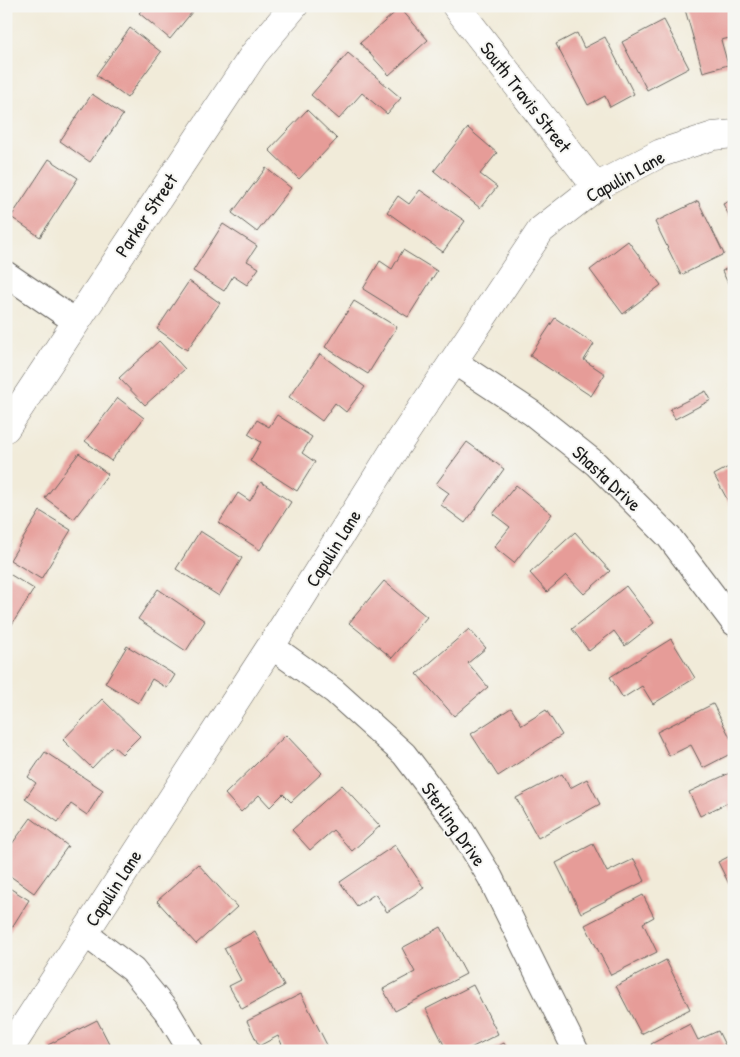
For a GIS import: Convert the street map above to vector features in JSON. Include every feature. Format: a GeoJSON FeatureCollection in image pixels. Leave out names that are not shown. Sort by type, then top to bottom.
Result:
{"type":"FeatureCollection","features":[{"type":"Feature","properties":{"kind":"street","name":"Parker Street"},"geometry":{"type":"LineString","coordinates":[[6,428],[254,54],[294,6]]}},
{"type":"Feature","properties":{"kind":"street","name":"South Travis Street"},"geometry":{"type":"LineString","coordinates":[[456,6],[596,187]]}},
{"type":"Feature","properties":{"kind":"street","name":"Capulin Lane"},"geometry":{"type":"LineString","coordinates":[[6,1049],[16,1039],[271,646],[394,450],[541,230],[596,187],[661,153],[713,136],[734,134]]}},
{"type":"Feature","properties":{"kind":"street"},"geometry":{"type":"LineString","coordinates":[[6,274],[76,321]]}},
{"type":"Feature","properties":{"kind":"street","name":"Shasta Drive"},"geometry":{"type":"LineString","coordinates":[[452,361],[532,413],[596,464],[669,537],[734,623]]}},
{"type":"Feature","properties":{"kind":"street","name":"Sterling Drive"},"geometry":{"type":"LineString","coordinates":[[271,646],[334,691],[404,754],[459,826],[490,876],[576,1051]]}},
{"type":"Feature","properties":{"kind":"street"},"geometry":{"type":"LineString","coordinates":[[84,933],[133,970],[168,1013],[191,1051]]}},
{"type":"Feature","properties":{"kind":"building"},"geometry":{"type":"Polygon","coordinates":[[[145,6],[197,6],[170,39],[139,13],[145,6]]]}},
{"type":"Feature","properties":{"kind":"building"},"geometry":{"type":"Polygon","coordinates":[[[684,6],[731,6],[734,15],[734,37],[721,40],[728,65],[703,72],[684,6]]]}},
{"type":"Feature","properties":{"kind":"building"},"geometry":{"type":"Polygon","coordinates":[[[400,8],[428,40],[389,75],[360,43],[400,8]]]}},
{"type":"Feature","properties":{"kind":"building"},"geometry":{"type":"Polygon","coordinates":[[[664,20],[689,68],[647,90],[622,42],[664,20]]]}},
{"type":"Feature","properties":{"kind":"building"},"geometry":{"type":"Polygon","coordinates":[[[130,28],[161,52],[127,98],[96,75],[130,28]]]}},
{"type":"Feature","properties":{"kind":"building"},"geometry":{"type":"Polygon","coordinates":[[[577,33],[584,48],[605,37],[634,94],[610,107],[605,96],[588,105],[556,44],[577,33]]]}},
{"type":"Feature","properties":{"kind":"building"},"geometry":{"type":"Polygon","coordinates":[[[348,53],[401,98],[387,114],[362,93],[339,119],[311,95],[348,53]]]}},
{"type":"Feature","properties":{"kind":"building"},"geometry":{"type":"Polygon","coordinates":[[[92,94],[123,115],[90,162],[60,141],[92,94]]]}},
{"type":"Feature","properties":{"kind":"building"},"geometry":{"type":"Polygon","coordinates":[[[307,110],[337,139],[299,179],[269,150],[307,110]]]}},
{"type":"Feature","properties":{"kind":"building"},"geometry":{"type":"Polygon","coordinates":[[[468,128],[497,153],[480,174],[497,187],[480,208],[434,171],[468,128]]]}},
{"type":"Feature","properties":{"kind":"building"},"geometry":{"type":"Polygon","coordinates":[[[49,159],[78,178],[40,237],[11,217],[49,159]]]}},
{"type":"Feature","properties":{"kind":"building"},"geometry":{"type":"Polygon","coordinates":[[[266,168],[291,188],[257,232],[232,213],[266,168]]]}},
{"type":"Feature","properties":{"kind":"building"},"geometry":{"type":"Polygon","coordinates":[[[420,190],[465,221],[443,252],[387,212],[398,196],[409,204],[420,190]]]}},
{"type":"Feature","properties":{"kind":"building"},"geometry":{"type":"Polygon","coordinates":[[[734,199],[734,225],[723,204],[734,199]]]}},
{"type":"Feature","properties":{"kind":"building"},"geometry":{"type":"Polygon","coordinates":[[[698,201],[724,254],[681,275],[655,222],[698,201]]]}},
{"type":"Feature","properties":{"kind":"building"},"geometry":{"type":"Polygon","coordinates":[[[223,224],[257,246],[247,261],[259,268],[247,285],[233,276],[224,291],[193,271],[223,224]]]}},
{"type":"Feature","properties":{"kind":"building"},"geometry":{"type":"Polygon","coordinates":[[[628,241],[661,285],[623,314],[590,270],[628,241]]]}},
{"type":"Feature","properties":{"kind":"building"},"geometry":{"type":"Polygon","coordinates":[[[403,250],[437,271],[408,317],[363,289],[380,261],[392,269],[403,250]]]}},
{"type":"Feature","properties":{"kind":"building"},"geometry":{"type":"Polygon","coordinates":[[[734,265],[734,295],[722,271],[734,265]]]}},
{"type":"Feature","properties":{"kind":"building"},"geometry":{"type":"Polygon","coordinates":[[[189,281],[220,303],[187,350],[157,329],[189,281]]]}},
{"type":"Feature","properties":{"kind":"building"},"geometry":{"type":"Polygon","coordinates":[[[354,301],[397,327],[368,374],[325,347],[354,301]]]}},
{"type":"Feature","properties":{"kind":"building"},"geometry":{"type":"Polygon","coordinates":[[[555,318],[594,344],[584,360],[605,374],[591,396],[530,356],[555,318]]]}},
{"type":"Feature","properties":{"kind":"building"},"geometry":{"type":"Polygon","coordinates":[[[159,341],[185,369],[145,405],[119,378],[159,341]]]}},
{"type":"Feature","properties":{"kind":"building"},"geometry":{"type":"Polygon","coordinates":[[[320,354],[365,387],[346,412],[335,403],[322,421],[289,397],[320,354]]]}},
{"type":"Feature","properties":{"kind":"building"},"geometry":{"type":"Polygon","coordinates":[[[706,391],[711,400],[675,419],[670,409],[706,391]]]}},
{"type":"Feature","properties":{"kind":"building"},"geometry":{"type":"Polygon","coordinates":[[[118,398],[144,418],[111,461],[85,441],[118,398]]]}},
{"type":"Feature","properties":{"kind":"building"},"geometry":{"type":"Polygon","coordinates":[[[277,415],[312,437],[302,453],[315,462],[297,491],[250,461],[261,442],[248,434],[257,420],[269,427],[277,415]]]}},
{"type":"Feature","properties":{"kind":"building"},"geometry":{"type":"Polygon","coordinates":[[[467,442],[504,469],[465,523],[441,505],[449,493],[436,484],[467,442]]]}},
{"type":"Feature","properties":{"kind":"building"},"geometry":{"type":"Polygon","coordinates":[[[79,453],[108,474],[74,519],[45,498],[79,453]]]}},
{"type":"Feature","properties":{"kind":"building"},"geometry":{"type":"Polygon","coordinates":[[[734,464],[734,512],[714,475],[734,464]]]}},
{"type":"Feature","properties":{"kind":"building"},"geometry":{"type":"Polygon","coordinates":[[[261,482],[291,502],[260,550],[219,523],[238,493],[250,501],[261,482]]]}},
{"type":"Feature","properties":{"kind":"building"},"geometry":{"type":"Polygon","coordinates":[[[516,485],[552,514],[514,563],[494,547],[510,527],[493,514],[516,485]]]}},
{"type":"Feature","properties":{"kind":"building"},"geometry":{"type":"Polygon","coordinates":[[[40,511],[71,530],[41,579],[10,560],[40,511]]]}},
{"type":"Feature","properties":{"kind":"building"},"geometry":{"type":"Polygon","coordinates":[[[200,531],[242,558],[219,596],[176,569],[200,531]]]}},
{"type":"Feature","properties":{"kind":"building"},"geometry":{"type":"Polygon","coordinates":[[[575,532],[610,571],[584,594],[566,575],[547,592],[530,573],[575,532]]]}},
{"type":"Feature","properties":{"kind":"building"},"geometry":{"type":"Polygon","coordinates":[[[6,572],[34,589],[6,634],[6,572]]]}},
{"type":"Feature","properties":{"kind":"building"},"geometry":{"type":"Polygon","coordinates":[[[384,581],[427,617],[392,658],[349,623],[384,581]]]}},
{"type":"Feature","properties":{"kind":"building"},"geometry":{"type":"Polygon","coordinates":[[[626,586],[654,623],[625,646],[614,631],[589,651],[572,629],[626,586]]]}},
{"type":"Feature","properties":{"kind":"building"},"geometry":{"type":"Polygon","coordinates":[[[158,589],[205,621],[186,651],[138,619],[158,589]]]}},
{"type":"Feature","properties":{"kind":"building"},"geometry":{"type":"Polygon","coordinates":[[[469,629],[486,648],[468,663],[488,687],[454,716],[417,674],[469,629]]]}},
{"type":"Feature","properties":{"kind":"building"},"geometry":{"type":"Polygon","coordinates":[[[671,639],[695,678],[653,704],[642,686],[623,698],[610,677],[671,639]]]}},
{"type":"Feature","properties":{"kind":"building"},"geometry":{"type":"Polygon","coordinates":[[[127,646],[175,675],[167,688],[152,679],[138,703],[105,683],[127,646]]]}},
{"type":"Feature","properties":{"kind":"building"},"geometry":{"type":"Polygon","coordinates":[[[102,699],[140,736],[122,754],[113,746],[92,768],[63,740],[102,699]]]}},
{"type":"Feature","properties":{"kind":"building"},"geometry":{"type":"Polygon","coordinates":[[[713,704],[734,745],[734,752],[703,768],[691,745],[669,756],[657,732],[713,704]]]}},
{"type":"Feature","properties":{"kind":"building"},"geometry":{"type":"Polygon","coordinates":[[[511,708],[522,725],[546,710],[562,735],[498,776],[471,734],[511,708]]]}},
{"type":"Feature","properties":{"kind":"building"},"geometry":{"type":"Polygon","coordinates":[[[286,735],[322,773],[291,802],[283,794],[270,807],[259,795],[241,812],[225,794],[286,735]]]}},
{"type":"Feature","properties":{"kind":"building"},"geometry":{"type":"Polygon","coordinates":[[[45,752],[103,790],[87,815],[71,804],[58,822],[25,799],[36,783],[28,777],[45,752]]]}},
{"type":"Feature","properties":{"kind":"building"},"geometry":{"type":"Polygon","coordinates":[[[734,771],[734,817],[727,803],[700,816],[689,792],[734,771]]]}},
{"type":"Feature","properties":{"kind":"building"},"geometry":{"type":"Polygon","coordinates":[[[562,774],[570,788],[587,779],[600,804],[538,838],[516,798],[562,774]]]}},
{"type":"Feature","properties":{"kind":"building"},"geometry":{"type":"Polygon","coordinates":[[[342,785],[380,826],[352,851],[333,830],[310,850],[292,830],[342,785]]]}},
{"type":"Feature","properties":{"kind":"building"},"geometry":{"type":"Polygon","coordinates":[[[31,818],[68,846],[34,893],[6,873],[6,852],[31,818]]]}},
{"type":"Feature","properties":{"kind":"building"},"geometry":{"type":"Polygon","coordinates":[[[593,844],[607,872],[634,859],[645,881],[581,913],[556,863],[593,844]]]}},
{"type":"Feature","properties":{"kind":"building"},"geometry":{"type":"Polygon","coordinates":[[[395,845],[424,888],[387,912],[375,894],[357,906],[340,882],[395,845]]]}},
{"type":"Feature","properties":{"kind":"building"},"geometry":{"type":"Polygon","coordinates":[[[734,854],[734,882],[729,884],[718,862],[734,854]]]}},
{"type":"Feature","properties":{"kind":"building"},"geometry":{"type":"Polygon","coordinates":[[[198,864],[237,907],[196,944],[157,901],[198,864]]]}},
{"type":"Feature","properties":{"kind":"building"},"geometry":{"type":"Polygon","coordinates":[[[6,886],[29,900],[6,937],[6,886]]]}},
{"type":"Feature","properties":{"kind":"building"},"geometry":{"type":"Polygon","coordinates":[[[643,895],[654,917],[643,923],[657,952],[611,975],[585,925],[643,895]]]}},
{"type":"Feature","properties":{"kind":"building"},"geometry":{"type":"Polygon","coordinates":[[[441,927],[466,974],[395,1011],[383,989],[415,972],[402,948],[441,927]]]}},
{"type":"Feature","properties":{"kind":"building"},"geometry":{"type":"Polygon","coordinates":[[[255,931],[284,986],[242,1009],[229,986],[241,980],[224,948],[255,931]]]}},
{"type":"Feature","properties":{"kind":"building"},"geometry":{"type":"Polygon","coordinates":[[[666,960],[690,1009],[641,1034],[616,986],[666,960]]]}},
{"type":"Feature","properties":{"kind":"building"},"geometry":{"type":"Polygon","coordinates":[[[473,985],[498,1034],[465,1051],[447,1051],[426,1009],[473,985]]]}},
{"type":"Feature","properties":{"kind":"building"},"geometry":{"type":"Polygon","coordinates":[[[301,994],[327,1045],[315,1051],[285,1051],[278,1036],[259,1046],[247,1021],[301,994]]]}},
{"type":"Feature","properties":{"kind":"building"},"geometry":{"type":"Polygon","coordinates":[[[97,1020],[113,1051],[50,1051],[48,1045],[97,1020]]]}},
{"type":"Feature","properties":{"kind":"building"},"geometry":{"type":"Polygon","coordinates":[[[690,1024],[698,1040],[718,1031],[728,1051],[655,1051],[651,1044],[690,1024]]]}},
{"type":"Feature","properties":{"kind":"building"},"geometry":{"type":"Polygon","coordinates":[[[504,1043],[508,1051],[489,1051],[504,1043]]]}}]}
